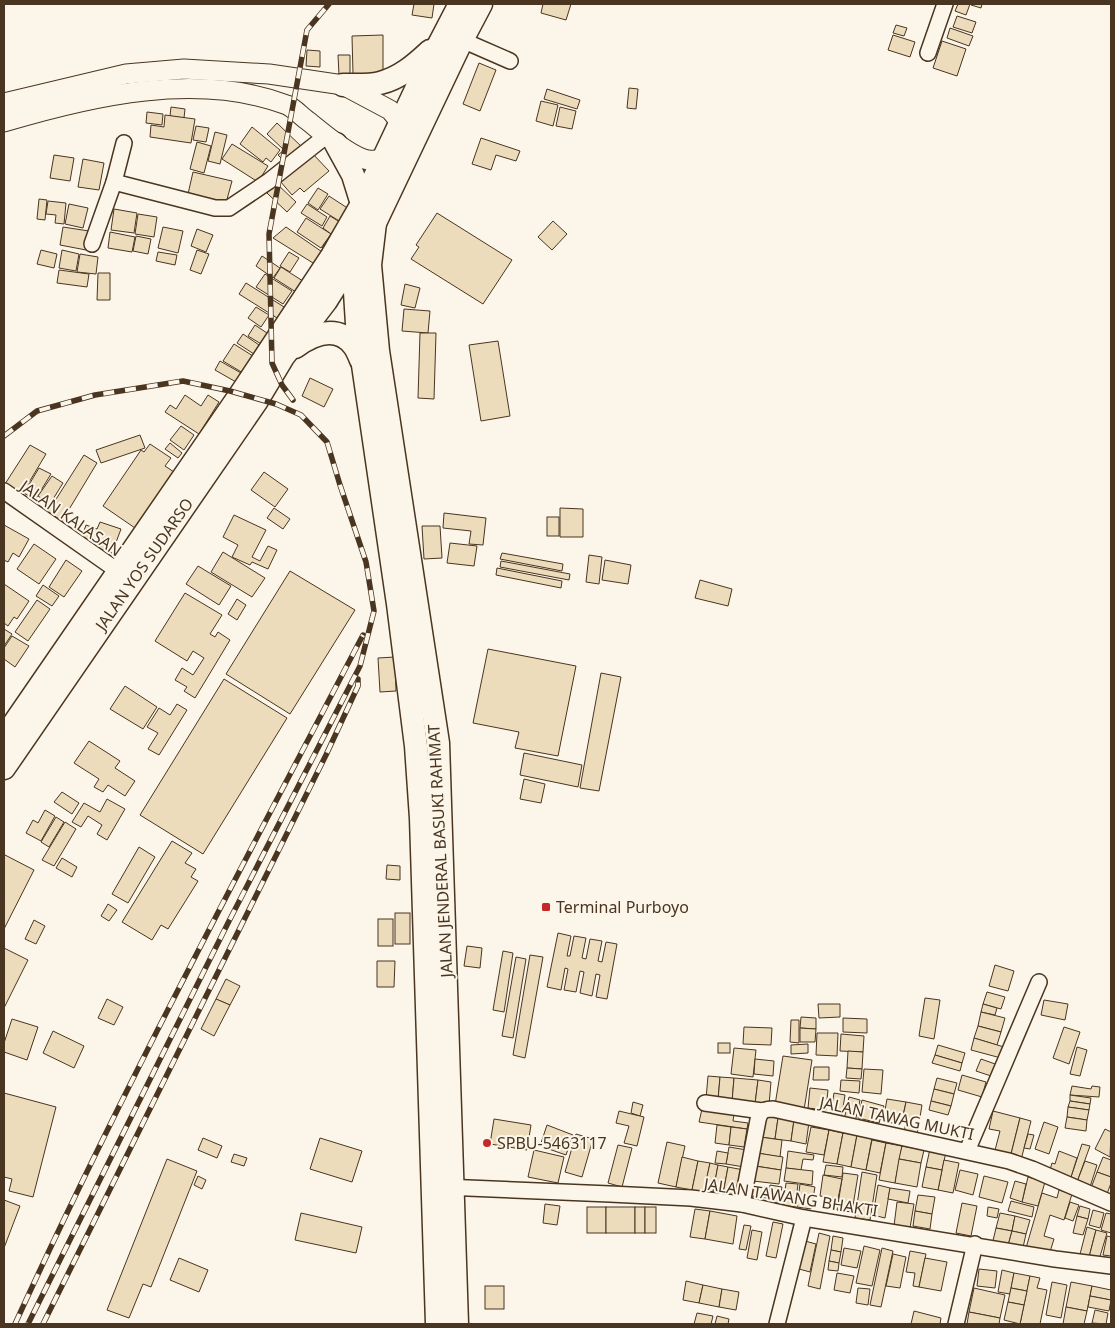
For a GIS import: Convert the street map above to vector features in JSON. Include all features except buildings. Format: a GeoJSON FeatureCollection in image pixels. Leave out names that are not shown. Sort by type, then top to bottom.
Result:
{"type":"FeatureCollection","features":[{"type":"Feature","properties":{"kind":"highway"},"geometry":{"type":"LineString","coordinates":[[315,315],[375,223],[433,102],[452,39],[460,4]]}},
{"type":"Feature","properties":{"kind":"highway"},"geometry":{"type":"LineString","coordinates":[[276,354],[362,204],[400,122],[452,39],[481,4]]}},
{"type":"Feature","properties":{"kind":"highway"},"geometry":{"type":"LineString","coordinates":[[344,85],[379,83],[398,76],[452,39]]}},
{"type":"Feature","properties":{"kind":"highway"},"geometry":{"type":"LineString","coordinates":[[331,140],[353,175],[362,204],[354,257],[354,276],[357,324],[370,356]]}},
{"type":"Feature","properties":{"kind":"highway","name":"JALAN JENDERAL BASUKI RAHMAT"},"geometry":{"type":"LineString","coordinates":[[375,223],[370,265],[370,356],[438,743],[434,922],[442,1187],[437,1324]]}},
{"type":"Feature","properties":{"kind":"highway"},"geometry":{"type":"LineString","coordinates":[[276,354],[300,323],[315,315],[326,312],[337,313],[350,318],[357,324]]}},
{"type":"Feature","properties":{"kind":"highway"},"geometry":{"type":"LineString","coordinates":[[276,354],[317,334],[330,332],[344,336],[370,356]]}},
{"type":"Feature","properties":{"kind":"highway","name":"JALAN YOS SUDARSO"},"geometry":{"type":"LineString","coordinates":[[4,768],[126,576],[276,354]]}},
{"type":"Feature","properties":{"kind":"highway","name":"JALAN YOS SUDARSO"},"geometry":{"type":"LineString","coordinates":[[4,738],[126,576]]}},
{"type":"Feature","properties":{"kind":"highway","name":"JALAN JENDERAL BASUKI RAHMAT"},"geometry":{"type":"LineString","coordinates":[[442,1187],[457,1324]]}},
{"type":"Feature","properties":{"kind":"main road"},"geometry":{"type":"LineString","coordinates":[[184,69],[269,74],[344,85],[390,110],[400,122],[409,151],[395,157],[367,160],[331,140],[289,106],[254,95],[208,90],[172,88],[11,111],[126,74],[184,69]]}},
{"type":"Feature","properties":{"kind":"street"},"geometry":{"type":"LineString","coordinates":[[928,53],[945,4]]}},
{"type":"Feature","properties":{"kind":"street"},"geometry":{"type":"LineString","coordinates":[[452,39],[510,61]]}},
{"type":"Feature","properties":{"kind":"street"},"geometry":{"type":"LineString","coordinates":[[114,182],[215,208],[229,208],[331,140]]}},
{"type":"Feature","properties":{"kind":"street"},"geometry":{"type":"LineString","coordinates":[[92,244],[114,182],[124,143]]}},
{"type":"Feature","properties":{"kind":"street","name":"JALAN KALASAN"},"geometry":{"type":"LineString","coordinates":[[4,491],[126,576]]}},
{"type":"Feature","properties":{"kind":"street"},"geometry":{"type":"LineString","coordinates":[[967,1151],[1039,982]]}},
{"type":"Feature","properties":{"kind":"street","name":"JALAN TAWAG MUKTI"},"geometry":{"type":"LineString","coordinates":[[705,1103],[762,1111],[773,1109],[1009,1161],[1111,1203]]}},
{"type":"Feature","properties":{"kind":"street"},"geometry":{"type":"LineString","coordinates":[[742,1204],[758,1120],[762,1111]]}},
{"type":"Feature","properties":{"kind":"street","name":"JALAN TAWANG BHAKTI"},"geometry":{"type":"LineString","coordinates":[[442,1187],[691,1198],[742,1204],[804,1218],[975,1244],[1056,1259],[1111,1266]]}},
{"type":"Feature","properties":{"kind":"street"},"geometry":{"type":"LineString","coordinates":[[778,1324],[804,1218]]}},
{"type":"Feature","properties":{"kind":"street"},"geometry":{"type":"LineString","coordinates":[[956,1324],[975,1244]]}},
{"type":"Feature","properties":{"kind":"railway"},"geometry":{"type":"LineString","coordinates":[[293,400],[282,385],[272,363],[269,234],[307,30],[329,4]]}},
{"type":"Feature","properties":{"kind":"railway"},"geometry":{"type":"LineString","coordinates":[[4,436],[37,411],[95,395],[183,381],[230,391],[276,404],[301,415],[327,442],[366,562],[374,611],[360,666],[228,923],[28,1324]]}},
{"type":"Feature","properties":{"kind":"railway"},"geometry":{"type":"LineString","coordinates":[[15,1324],[141,1063],[363,635]]}},
{"type":"Feature","properties":{"kind":"railway"},"geometry":{"type":"LineString","coordinates":[[43,1324],[326,755],[358,686],[358,679]]}},
{"type":"Feature","properties":{"kind":"place","name":"Terminal Purboyo"},"geometry":{"type":"Point","coordinates":[546,907]}},
{"type":"Feature","properties":{"kind":"place","name":"SPBU-5463117"},"geometry":{"type":"Point","coordinates":[487,1143]}}]}
